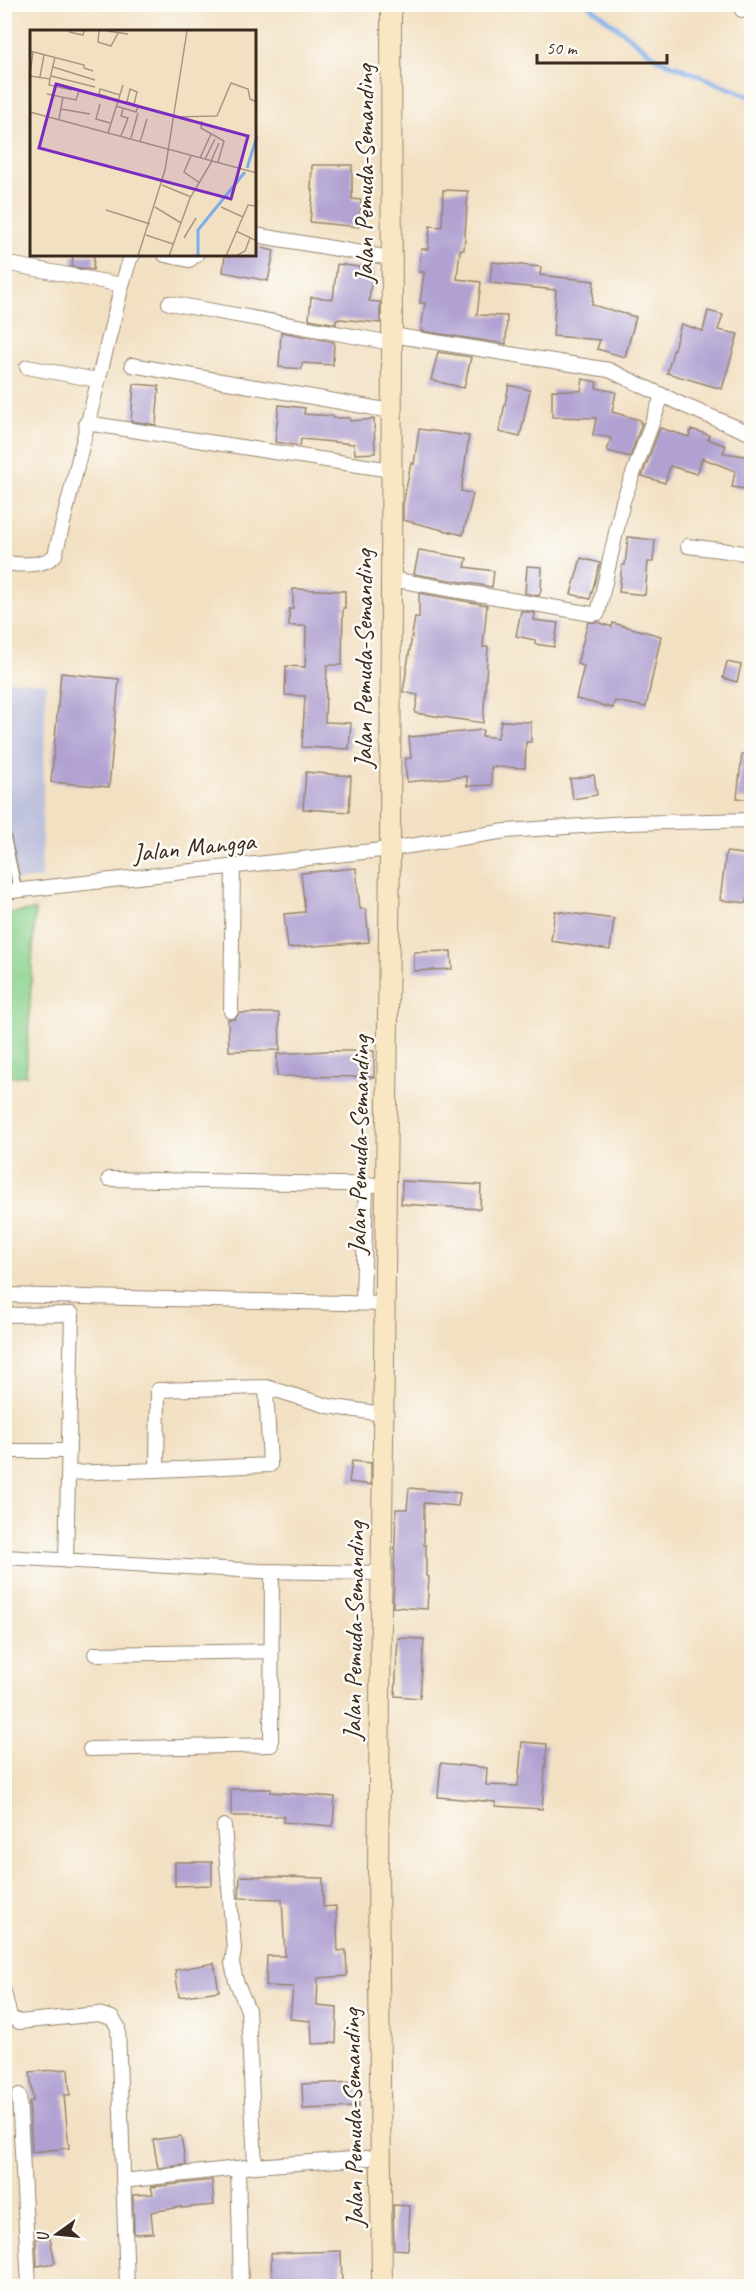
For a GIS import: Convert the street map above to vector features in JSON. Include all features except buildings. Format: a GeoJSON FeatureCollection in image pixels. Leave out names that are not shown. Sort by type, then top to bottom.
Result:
{"type":"FeatureCollection","features":[{"type":"Feature","properties":{"kind":"main road","name":"Jalan Pemuda-Semanding"},"geometry":{"type":"LineString","coordinates":[[382,2286],[378,1868],[390,849],[391,4]]}},
{"type":"Feature","properties":{"kind":"street"},"geometry":{"type":"LineString","coordinates":[[256,234],[392,258]]}},
{"type":"Feature","properties":{"kind":"street"},"geometry":{"type":"LineString","coordinates":[[4,563],[37,563],[55,555],[86,423],[122,285],[132,256]]}},
{"type":"Feature","properties":{"kind":"street"},"geometry":{"type":"LineString","coordinates":[[170,256],[189,260],[195,256]]}},
{"type":"Feature","properties":{"kind":"street"},"geometry":{"type":"LineString","coordinates":[[4,262],[122,285]]}},
{"type":"Feature","properties":{"kind":"street"},"geometry":{"type":"LineString","coordinates":[[169,303],[392,339],[609,370],[662,396],[752,434]]}},
{"type":"Feature","properties":{"kind":"street"},"geometry":{"type":"LineString","coordinates":[[132,365],[392,411]]}},
{"type":"Feature","properties":{"kind":"street"},"geometry":{"type":"LineString","coordinates":[[27,367],[98,380]]}},
{"type":"Feature","properties":{"kind":"street"},"geometry":{"type":"LineString","coordinates":[[391,579],[592,614],[598,613],[623,501],[662,396]]}},
{"type":"Feature","properties":{"kind":"street"},"geometry":{"type":"LineString","coordinates":[[86,423],[391,470]]}},
{"type":"Feature","properties":{"kind":"street"},"geometry":{"type":"LineString","coordinates":[[688,546],[752,554]]}},
{"type":"Feature","properties":{"kind":"street","name":"Jalan Mangga"},"geometry":{"type":"LineString","coordinates":[[11,892],[390,849],[506,831],[628,823],[752,820]]}},
{"type":"Feature","properties":{"kind":"street"},"geometry":{"type":"LineString","coordinates":[[231,1011],[233,867]]}},
{"type":"Feature","properties":{"kind":"street"},"geometry":{"type":"LineString","coordinates":[[109,1179],[386,1185]]}},
{"type":"Feature","properties":{"kind":"street"},"geometry":{"type":"LineString","coordinates":[[363,1303],[366,1184]]}},
{"type":"Feature","properties":{"kind":"street"},"geometry":{"type":"LineString","coordinates":[[4,1295],[384,1304]]}},
{"type":"Feature","properties":{"kind":"street"},"geometry":{"type":"LineString","coordinates":[[4,1315],[72,1314],[66,1561]]}},
{"type":"Feature","properties":{"kind":"street"},"geometry":{"type":"LineString","coordinates":[[157,1470],[158,1390],[266,1387],[328,1406],[383,1414]]}},
{"type":"Feature","properties":{"kind":"street"},"geometry":{"type":"LineString","coordinates":[[69,1473],[270,1465],[266,1387]]}},
{"type":"Feature","properties":{"kind":"street"},"geometry":{"type":"LineString","coordinates":[[4,1451],[69,1451]]}},
{"type":"Feature","properties":{"kind":"street"},"geometry":{"type":"LineString","coordinates":[[4,1557],[272,1571],[381,1573]]}},
{"type":"Feature","properties":{"kind":"street"},"geometry":{"type":"LineString","coordinates":[[90,1749],[271,1745],[272,1571]]}},
{"type":"Feature","properties":{"kind":"street"},"geometry":{"type":"LineString","coordinates":[[95,1654],[272,1651]]}},
{"type":"Feature","properties":{"kind":"street"},"geometry":{"type":"LineString","coordinates":[[224,1826],[234,1949],[232,1963],[236,1981],[248,2010],[255,2166]]}},
{"type":"Feature","properties":{"kind":"street"},"geometry":{"type":"LineString","coordinates":[[4,1992],[10,2017],[19,2022],[98,2014],[112,2018],[118,2027],[127,2286]]}},
{"type":"Feature","properties":{"kind":"street"},"geometry":{"type":"LineString","coordinates":[[19,2095],[29,2286]]}},
{"type":"Feature","properties":{"kind":"street"},"geometry":{"type":"LineString","coordinates":[[123,2181],[255,2166],[381,2157]]}},
{"type":"Feature","properties":{"kind":"street"},"geometry":{"type":"LineString","coordinates":[[238,2168],[241,2286]]}},
{"type":"Feature","properties":{"kind":"lane"},"geometry":{"type":"LineString","coordinates":[[4,826],[11,892]]}},
{"type":"Feature","properties":{"kind":"shaded area"},"geometry":{"type":"Polygon","coordinates":[[[4,680],[46,683],[41,878],[5,882],[4,680]]]}},
{"type":"Feature","properties":{"kind":"green space"},"geometry":{"type":"Polygon","coordinates":[[[35,910],[26,1075],[5,1077],[5,914],[35,910]]]}},
{"type":"Feature","properties":{"kind":"waterway"},"geometry":{"type":"LineString","coordinates":[[587,4],[658,59],[752,97]]}}]}
